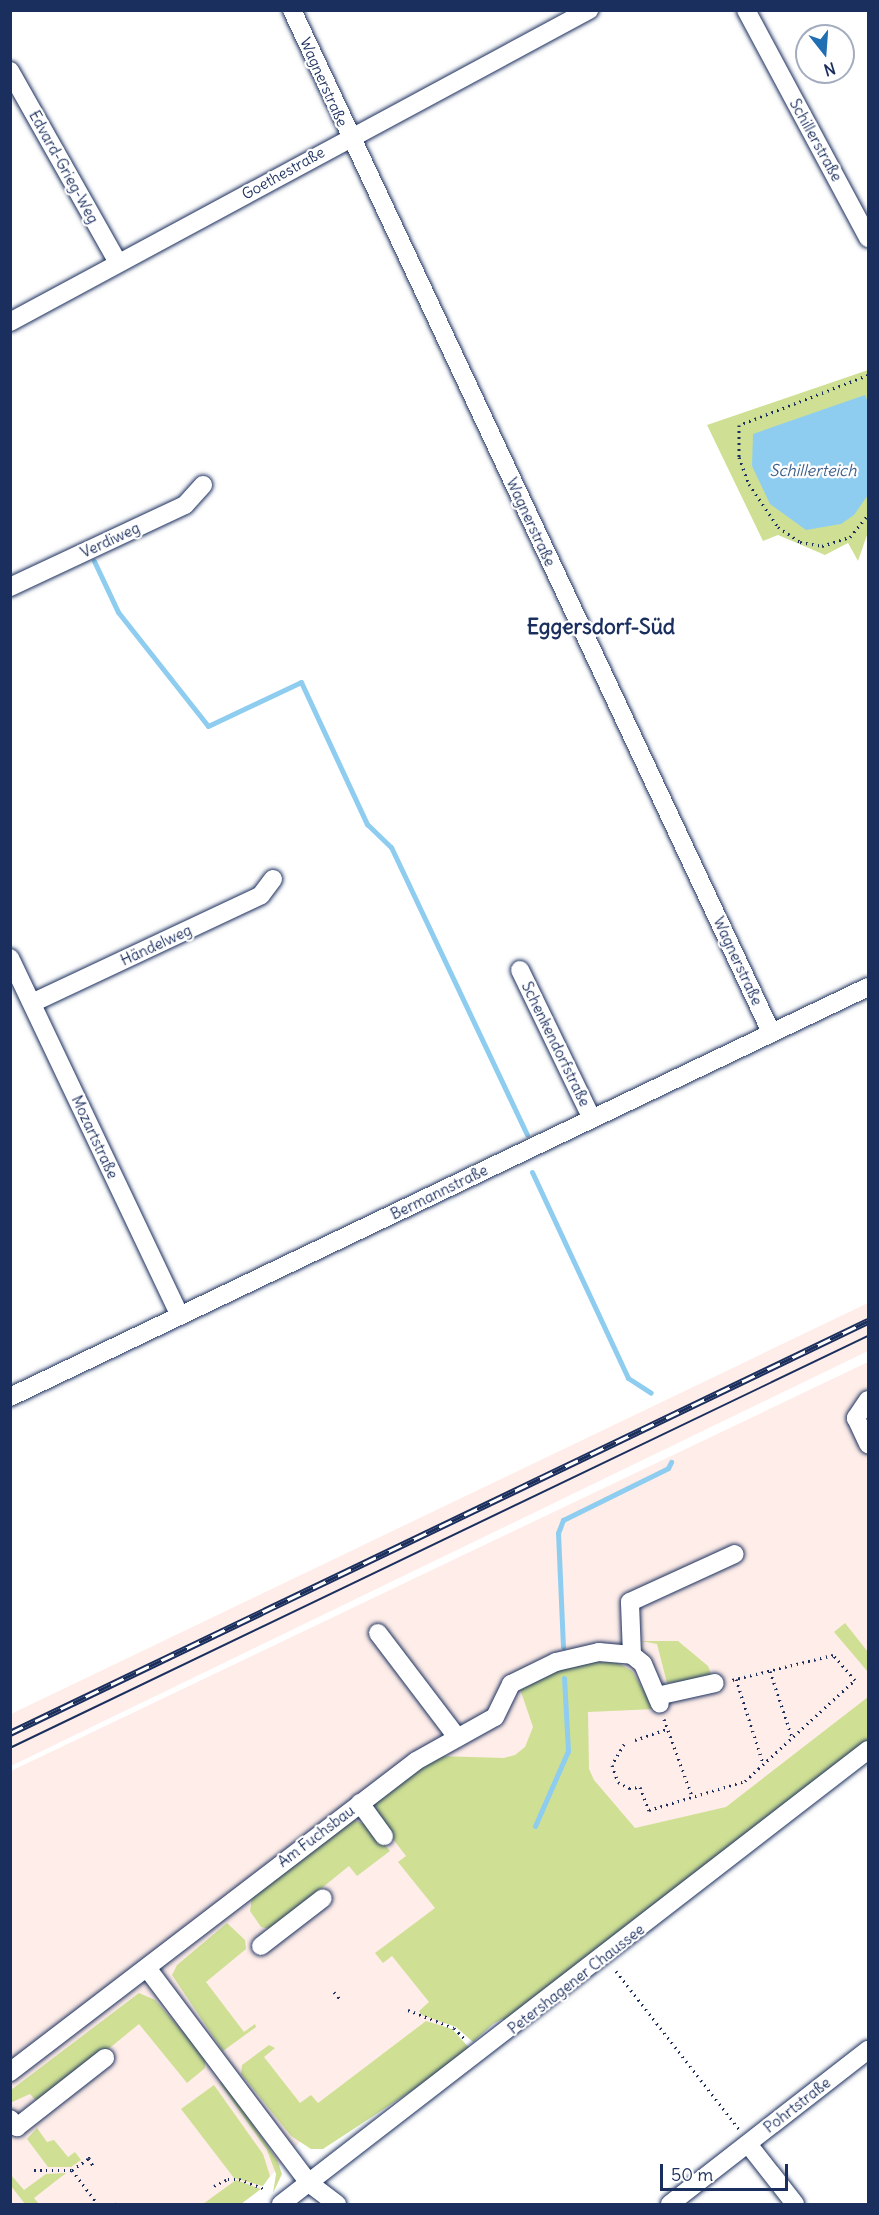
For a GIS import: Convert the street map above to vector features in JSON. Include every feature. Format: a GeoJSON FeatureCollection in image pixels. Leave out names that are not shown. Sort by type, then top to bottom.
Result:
{"type":"FeatureCollection","features":[{"type":"Feature","properties":{"kind":"street","name":"Wagnerstraße"},"geometry":{"type":"LineString","coordinates":[[292,10],[349,138],[771,1032]]}},
{"type":"Feature","properties":{"kind":"street","name":"Goethestraße"},"geometry":{"type":"LineString","coordinates":[[10,322],[589,10]]}},
{"type":"Feature","properties":{"kind":"street","name":"Schillerstraße"},"geometry":{"type":"LineString","coordinates":[[746,10],[868,238]]}},
{"type":"Feature","properties":{"kind":"street","name":"Edvard-Grieg-Weg"},"geometry":{"type":"LineString","coordinates":[[10,70],[118,263]]}},
{"type":"Feature","properties":{"kind":"street","name":"Verdiweg"},"geometry":{"type":"LineString","coordinates":[[10,587],[185,505],[203,485]]}},
{"type":"Feature","properties":{"kind":"street","name":"Händelweg"},"geometry":{"type":"LineString","coordinates":[[32,1004],[261,895],[273,879]]}},
{"type":"Feature","properties":{"kind":"street","name":"Mozartstraße"},"geometry":{"type":"LineString","coordinates":[[10,958],[180,1316]]}},
{"type":"Feature","properties":{"kind":"street","name":"Schenkendorfstraße"},"geometry":{"type":"LineString","coordinates":[[520,970],[592,1119]]}},
{"type":"Feature","properties":{"kind":"street","name":"Bermannstraße"},"geometry":{"type":"LineString","coordinates":[[10,1397],[868,987]]}},
{"type":"Feature","properties":{"kind":"street"},"geometry":{"type":"LineString","coordinates":[[868,1400],[856,1418],[868,1444]]}},
{"type":"Feature","properties":{"kind":"street"},"geometry":{"type":"LineString","coordinates":[[715,1683],[659,1700],[643,1664],[632,1655],[630,1602],[735,1554]]}},
{"type":"Feature","properties":{"kind":"street"},"geometry":{"type":"LineString","coordinates":[[378,1633],[457,1737]]}},
{"type":"Feature","properties":{"kind":"street","name":"Am Fuchsbau"},"geometry":{"type":"LineString","coordinates":[[10,2072],[416,1761],[495,1718],[511,1684],[556,1662],[599,1652],[632,1655]]}},
{"type":"Feature","properties":{"kind":"street","name":"Petershagener Chaussee"},"geometry":{"type":"LineString","coordinates":[[281,2205],[868,1750]]}},
{"type":"Feature","properties":{"kind":"street"},"geometry":{"type":"LineString","coordinates":[[360,1803],[384,1836]]}},
{"type":"Feature","properties":{"kind":"street"},"geometry":{"type":"LineString","coordinates":[[261,1946],[323,1898]]}},
{"type":"Feature","properties":{"kind":"street"},"geometry":{"type":"LineString","coordinates":[[147,1968],[309,2183],[337,2205]]}},
{"type":"Feature","properties":{"kind":"street","name":"Pohrtstraße"},"geometry":{"type":"LineString","coordinates":[[670,2205],[868,2050]]}},
{"type":"Feature","properties":{"kind":"street"},"geometry":{"type":"LineString","coordinates":[[10,2119],[17,2127],[105,2058]]}},
{"type":"Feature","properties":{"kind":"street"},"geometry":{"type":"LineString","coordinates":[[748,2143],[795,2205]]}},
{"type":"Feature","properties":{"kind":"street"},"geometry":{"type":"LineString","coordinates":[[309,2183],[315,2205]]}},
{"type":"Feature","properties":{"kind":"path"},"geometry":{"type":"LineString","coordinates":[[868,375],[739,425],[739,457],[749,484],[778,528],[800,542],[822,546],[850,537],[868,515]]}},
{"type":"Feature","properties":{"kind":"path"},"geometry":{"type":"LineString","coordinates":[[624,1744],[612,1765],[618,1782],[629,1788],[640,1787],[649,1810],[745,1781],[855,1680],[833,1655],[715,1683]]}},
{"type":"Feature","properties":{"kind":"path"},"geometry":{"type":"LineString","coordinates":[[770,1671],[792,1737]]}},
{"type":"Feature","properties":{"kind":"path"},"geometry":{"type":"LineString","coordinates":[[736,1679],[763,1764]]}},
{"type":"Feature","properties":{"kind":"path"},"geometry":{"type":"LineString","coordinates":[[635,1740],[667,1728],[692,1796]]}},
{"type":"Feature","properties":{"kind":"path"},"geometry":{"type":"LineString","coordinates":[[616,1971],[748,2143]]}},
{"type":"Feature","properties":{"kind":"path"},"geometry":{"type":"LineString","coordinates":[[334,1992],[339,1998]]}},
{"type":"Feature","properties":{"kind":"path"},"geometry":{"type":"LineString","coordinates":[[408,2010],[454,2028],[474,2048]]}},
{"type":"Feature","properties":{"kind":"path"},"geometry":{"type":"LineString","coordinates":[[34,2170],[72,2170],[88,2156],[93,2166]]}},
{"type":"Feature","properties":{"kind":"path"},"geometry":{"type":"LineString","coordinates":[[72,2170],[95,2201]]}},
{"type":"Feature","properties":{"kind":"path"},"geometry":{"type":"LineString","coordinates":[[214,2186],[228,2179],[239,2179],[266,2189]]}},
{"type":"Feature","properties":{"kind":"path"},"geometry":{"type":"LineString","coordinates":[[116,2205],[120,2201]]}},
{"type":"Feature","properties":{"kind":"shaded area"},"geometry":{"type":"Polygon","coordinates":[[[868,1303],[868,1351],[11,1766],[11,1714],[868,1303]]]}},
{"type":"Feature","properties":{"kind":"shaded area"},"geometry":{"type":"Polygon","coordinates":[[[868,1362],[868,1727],[534,1955],[314,2125],[258,2191],[241,2204],[11,2204],[11,1771],[868,1362]]]}},
{"type":"Feature","properties":{"kind":"green space"},"geometry":{"type":"Polygon","coordinates":[[[868,370],[868,532],[858,561],[848,543],[825,555],[778,535],[763,541],[707,425],[868,370]]]}},
{"type":"Feature","properties":{"kind":"green space"},"geometry":{"type":"Polygon","coordinates":[[[845,1623],[868,1652],[868,1672],[834,1632],[845,1623]]]}},
{"type":"Feature","properties":{"kind":"green space"},"geometry":{"type":"Polygon","coordinates":[[[641,1641],[678,1641],[708,1666],[712,1677],[667,1683],[657,1644],[641,1641]]]}},
{"type":"Feature","properties":{"kind":"green space"},"geometry":{"type":"Polygon","coordinates":[[[592,1661],[618,1663],[632,1671],[655,1709],[588,1712],[589,1769],[594,1780],[635,1828],[726,1807],[868,1697],[868,1742],[506,2022],[502,2019],[493,2024],[473,2042],[456,2027],[422,2015],[419,2011],[429,2002],[392,1956],[383,1963],[375,1953],[435,1908],[398,1862],[406,1856],[377,1818],[375,1804],[378,1797],[438,1756],[504,1758],[515,1755],[525,1747],[533,1727],[520,1689],[545,1674],[592,1661]]]}},
{"type":"Feature","properties":{"kind":"green space"},"geometry":{"type":"Polygon","coordinates":[[[354,1820],[369,1826],[390,1851],[357,1876],[349,1866],[271,1929],[261,1927],[250,1911],[252,1897],[354,1820]]]}},
{"type":"Feature","properties":{"kind":"green space"},"geometry":{"type":"Polygon","coordinates":[[[227,1923],[245,1940],[246,1949],[206,1982],[244,2032],[255,2024],[256,2027],[223,2051],[172,1975],[177,1965],[227,1923]]]}},
{"type":"Feature","properties":{"kind":"green space"},"geometry":{"type":"Polygon","coordinates":[[[139,1993],[155,2000],[205,2057],[205,2068],[187,2083],[139,2024],[40,2105],[30,2094],[12,2102],[11,2090],[139,1993]]]}},
{"type":"Feature","properties":{"kind":"green space"},"geometry":{"type":"Polygon","coordinates":[[[426,2021],[452,2029],[472,2051],[323,2149],[311,2149],[291,2136],[241,2074],[242,2065],[269,2045],[275,2048],[264,2057],[300,2103],[311,2095],[318,2103],[426,2021]]]}},
{"type":"Feature","properties":{"kind":"green space"},"geometry":{"type":"Polygon","coordinates":[[[219,2082],[226,2085],[277,2160],[282,2174],[273,2193],[276,2174],[267,2150],[219,2082]]]}},
{"type":"Feature","properties":{"kind":"green space"},"geometry":{"type":"Polygon","coordinates":[[[214,2085],[263,2154],[270,2176],[263,2186],[234,2178],[181,2109],[214,2085]]]}},
{"type":"Feature","properties":{"kind":"green space"},"geometry":{"type":"Polygon","coordinates":[[[37,2128],[47,2142],[54,2140],[68,2157],[75,2152],[81,2160],[71,2167],[48,2167],[27,2139],[37,2128]]]}},
{"type":"Feature","properties":{"kind":"green space"},"geometry":{"type":"Polygon","coordinates":[[[66,2173],[34,2198],[39,2204],[25,2204],[11,2186],[11,2175],[24,2190],[46,2174],[66,2173]]]}},
{"type":"Feature","properties":{"kind":"green space"},"geometry":{"type":"Polygon","coordinates":[[[236,2180],[261,2189],[241,2204],[203,2204],[236,2180]]]}},
{"type":"Feature","properties":{"kind":"water","name":"Schillerteich"},"geometry":{"type":"Polygon","coordinates":[[[865,395],[868,402],[868,495],[854,515],[841,524],[806,530],[770,504],[752,466],[753,434],[865,395]]]}},
{"type":"Feature","properties":{"kind":"waterway"},"geometry":{"type":"LineString","coordinates":[[94,561],[118,612],[208,726],[301,682],[367,824],[391,847],[527,1135]]}},
{"type":"Feature","properties":{"kind":"waterway"},"geometry":{"type":"LineString","coordinates":[[532,1172],[628,1378],[651,1393]]}},
{"type":"Feature","properties":{"kind":"waterway"},"geometry":{"type":"LineString","coordinates":[[563,1647],[558,1533],[563,1520],[668,1468],[671,1462]]}},
{"type":"Feature","properties":{"kind":"waterway"},"geometry":{"type":"LineString","coordinates":[[535,1826],[568,1751],[564,1678]]}},
{"type":"Feature","properties":{"kind":"tram line"},"geometry":{"type":"LineString","coordinates":[[10,1748],[868,1336]]}},
{"type":"Feature","properties":{"kind":"railway"},"geometry":{"type":"LineString","coordinates":[[10,1733],[868,1321]]}},
{"type":"Feature","properties":{"kind":"district","name":"Eggersdorf-Süd"},"geometry":{"type":"Point","coordinates":[601,627]}}]}
